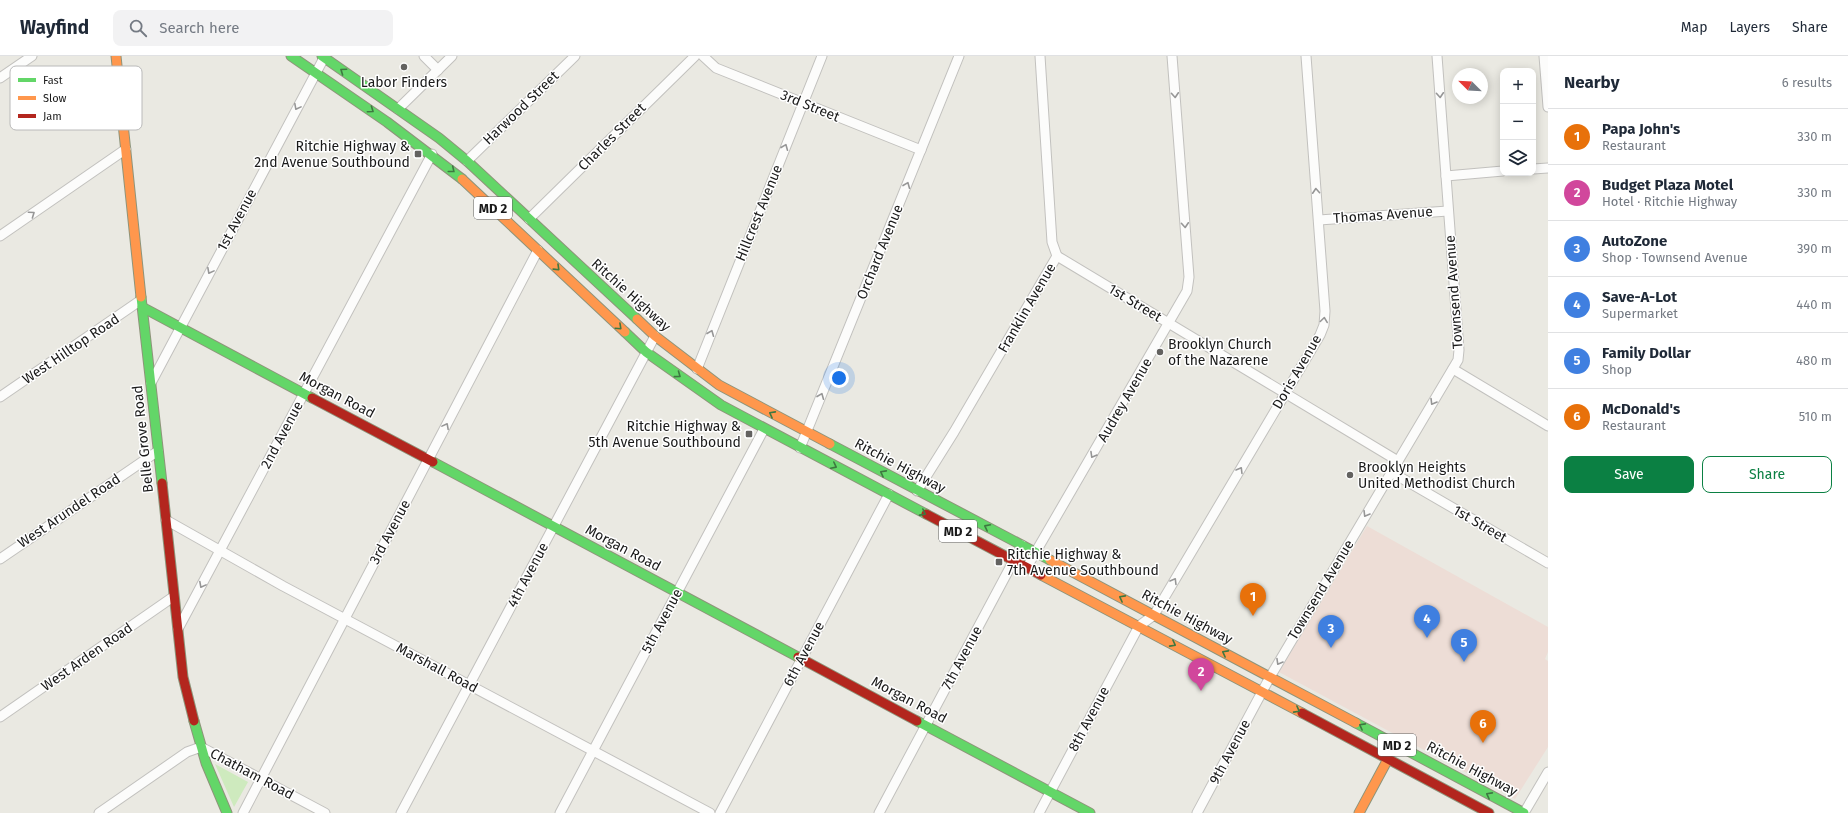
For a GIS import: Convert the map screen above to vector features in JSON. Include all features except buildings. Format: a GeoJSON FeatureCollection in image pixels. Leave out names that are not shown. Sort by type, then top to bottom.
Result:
{"type":"FeatureCollection","features":[{"type":"Feature","properties":{"kind":"main road","name":"Belle Grove Road"},"geometry":{"type":"LineString","coordinates":[[116,56],[117,66]]}},
{"type":"Feature","properties":{"kind":"main road","name":"MD 2"},"geometry":{"type":"LineString","coordinates":[[291,56],[432,154],[457,174],[646,352],[720,405],[1489,813]]}},
{"type":"Feature","properties":{"kind":"main road","name":"Ritchie Highway"},"geometry":{"type":"LineString","coordinates":[[324,56],[440,138],[467,161],[655,336],[697,369],[742,399],[1036,552],[1524,813]]}},
{"type":"Feature","properties":{"kind":"main road","name":"Belle Grove Road"},"geometry":{"type":"LineString","coordinates":[[124,130],[173,597],[183,677],[192,717],[201,747],[216,788],[228,813]]}},
{"type":"Feature","properties":{"kind":"main road","name":"Morgan Road"},"geometry":{"type":"LineString","coordinates":[[142,304],[180,328],[1090,813]]}},
{"type":"Feature","properties":{"kind":"main road"},"geometry":{"type":"LineString","coordinates":[[1359,813],[1388,759]]}},
{"type":"Feature","properties":{"kind":"street"},"geometry":{"type":"LineString","coordinates":[[17,66],[32,56]]}},
{"type":"Feature","properties":{"kind":"street","name":"1st Avenue"},"geometry":{"type":"LineString","coordinates":[[151,383],[324,56]]}},
{"type":"Feature","properties":{"kind":"street"},"geometry":{"type":"LineString","coordinates":[[424,56],[438,70]]}},
{"type":"Feature","properties":{"kind":"street"},"geometry":{"type":"LineString","coordinates":[[398,109],[452,56]]}},
{"type":"Feature","properties":{"kind":"street","name":"Harwood Street"},"geometry":{"type":"LineString","coordinates":[[467,161],[575,56]]}},
{"type":"Feature","properties":{"kind":"street","name":"Charles Street"},"geometry":{"type":"LineString","coordinates":[[529,219],[695,56]]}},
{"type":"Feature","properties":{"kind":"street","name":"3rd Street"},"geometry":{"type":"LineString","coordinates":[[703,56],[716,68],[921,150]]}},
{"type":"Feature","properties":{"kind":"street","name":"Hillcrest Avenue"},"geometry":{"type":"LineString","coordinates":[[697,369],[822,56]]}},
{"type":"Feature","properties":{"kind":"street","name":"Orchard Avenue"},"geometry":{"type":"LineString","coordinates":[[800,448],[959,56]]}},
{"type":"Feature","properties":{"kind":"street","name":"Franklin Avenue"},"geometry":{"type":"LineString","coordinates":[[917,491],[954,432],[1057,256],[1052,242],[1040,56]]}},
{"type":"Feature","properties":{"kind":"street","name":"Audrey Avenue"},"geometry":{"type":"LineString","coordinates":[[1027,567],[1184,299],[1187,291],[1188,277],[1172,56]]}},
{"type":"Feature","properties":{"kind":"street","name":"Doris Avenue"},"geometry":{"type":"LineString","coordinates":[[1139,626],[1154,615],[1320,335],[1324,324],[1326,312],[1306,56]]}},
{"type":"Feature","properties":{"kind":"street","name":"Townsend Avenue"},"geometry":{"type":"LineString","coordinates":[[1262,692],[1458,360],[1459,350],[1437,56]]}},
{"type":"Feature","properties":{"kind":"street"},"geometry":{"type":"LineString","coordinates":[[1544,56],[1548,107]]}},
{"type":"Feature","properties":{"kind":"street"},"geometry":{"type":"LineString","coordinates":[[0,78],[10,71]]}},
{"type":"Feature","properties":{"kind":"street"},"geometry":{"type":"LineString","coordinates":[[0,236],[126,149]]}},
{"type":"Feature","properties":{"kind":"street","name":"2nd Avenue"},"geometry":{"type":"LineString","coordinates":[[177,631],[432,154]]}},
{"type":"Feature","properties":{"kind":"street"},"geometry":{"type":"LineString","coordinates":[[1536,169],[1548,168]]}},
{"type":"Feature","properties":{"kind":"street"},"geometry":{"type":"LineString","coordinates":[[1446,176],[1500,171]]}},
{"type":"Feature","properties":{"kind":"street","name":"Thomas Avenue"},"geometry":{"type":"LineString","coordinates":[[1319,220],[1448,211]]}},
{"type":"Feature","properties":{"kind":"street","name":"3rd Avenue"},"geometry":{"type":"LineString","coordinates":[[243,813],[538,250]]}},
{"type":"Feature","properties":{"kind":"street","name":"1st Street"},"geometry":{"type":"LineString","coordinates":[[1057,256],[1398,460]]}},
{"type":"Feature","properties":{"kind":"street","name":"West Hilltop Road"},"geometry":{"type":"LineString","coordinates":[[0,397],[142,304]]}},
{"type":"Feature","properties":{"kind":"street","name":"4th Avenue"},"geometry":{"type":"LineString","coordinates":[[401,813],[655,336]]}},
{"type":"Feature","properties":{"kind":"street"},"geometry":{"type":"LineString","coordinates":[[1453,369],[1548,426]]}},
{"type":"Feature","properties":{"kind":"street","name":"5th Avenue"},"geometry":{"type":"LineString","coordinates":[[560,813],[764,429]]}},
{"type":"Feature","properties":{"kind":"street","name":"West Arundel Road"},"geometry":{"type":"LineString","coordinates":[[0,559],[158,451]]}},
{"type":"Feature","properties":{"kind":"street","name":"1st Street"},"geometry":{"type":"LineString","coordinates":[[1391,472],[1548,564]]}},
{"type":"Feature","properties":{"kind":"street","name":"6th Avenue"},"geometry":{"type":"LineString","coordinates":[[720,813],[889,494]]}},
{"type":"Feature","properties":{"kind":"street","name":"Marshall Road"},"geometry":{"type":"LineString","coordinates":[[166,520],[345,619],[710,813]]}},
{"type":"Feature","properties":{"kind":"street","name":"7th Avenue"},"geometry":{"type":"LineString","coordinates":[[879,813],[1022,545]]}},
{"type":"Feature","properties":{"kind":"street","name":"West Arden Road"},"geometry":{"type":"LineString","coordinates":[[0,717],[173,597]]}},
{"type":"Feature","properties":{"kind":"street","name":"8th Avenue"},"geometry":{"type":"LineString","coordinates":[[1039,813],[1139,626]]}},
{"type":"Feature","properties":{"kind":"street","name":"9th Avenue"},"geometry":{"type":"LineString","coordinates":[[1197,813],[1262,692]]}},
{"type":"Feature","properties":{"kind":"street"},"geometry":{"type":"LineString","coordinates":[[99,813],[187,752],[201,747]]}},
{"type":"Feature","properties":{"kind":"street","name":"Chatham Road"},"geometry":{"type":"LineString","coordinates":[[201,747],[325,813]]}},
{"type":"Feature","properties":{"kind":"street"},"geometry":{"type":"LineString","coordinates":[[1524,813],[1548,772]]}},
{"type":"Feature","properties":{"kind":"shaded area"},"geometry":{"type":"Polygon","coordinates":[[[1367,526],[1548,627],[1548,652],[1545,659],[1548,661],[1548,747],[1515,799],[1279,672],[1367,526]]]}},
{"type":"Feature","properties":{"kind":"green space"},"geometry":{"type":"Polygon","coordinates":[[[215,764],[248,782],[234,807],[215,764]]]}},
{"type":"Feature","properties":{"kind":"traffic: fast"},"geometry":{"type":"LineString","coordinates":[[291,56],[387,122],[462,179]]}},
{"type":"Feature","properties":{"kind":"traffic: fast"},"geometry":{"type":"LineString","coordinates":[[322,56],[439,138],[467,161],[637,319]]}},
{"type":"Feature","properties":{"kind":"traffic: fast"},"geometry":{"type":"LineString","coordinates":[[141,297],[162,483]]}},
{"type":"Feature","properties":{"kind":"traffic: fast"},"geometry":{"type":"LineString","coordinates":[[142,307],[312,398]]}},
{"type":"Feature","properties":{"kind":"traffic: fast"},"geometry":{"type":"LineString","coordinates":[[625,332],[646,352],[721,405],[926,514]]}},
{"type":"Feature","properties":{"kind":"traffic: fast"},"geometry":{"type":"LineString","coordinates":[[830,444],[1050,560]]}},
{"type":"Feature","properties":{"kind":"traffic: fast"},"geometry":{"type":"LineString","coordinates":[[433,462],[798,657]]}},
{"type":"Feature","properties":{"kind":"traffic: fast"},"geometry":{"type":"LineString","coordinates":[[194,721],[206,763],[227,813]]}},
{"type":"Feature","properties":{"kind":"traffic: fast"},"geometry":{"type":"LineString","coordinates":[[917,721],[1090,813]]}},
{"type":"Feature","properties":{"kind":"traffic: fast"},"geometry":{"type":"LineString","coordinates":[[1356,723],[1524,813]]}},
{"type":"Feature","properties":{"kind":"traffic: slow"},"geometry":{"type":"LineString","coordinates":[[116,56],[117,66]]}},
{"type":"Feature","properties":{"kind":"traffic: slow"},"geometry":{"type":"LineString","coordinates":[[124,130],[141,297]]}},
{"type":"Feature","properties":{"kind":"traffic: slow"},"geometry":{"type":"LineString","coordinates":[[462,179],[625,332]]}},
{"type":"Feature","properties":{"kind":"traffic: slow"},"geometry":{"type":"LineString","coordinates":[[637,319],[655,336],[719,385],[830,444]]}},
{"type":"Feature","properties":{"kind":"traffic: slow"},"geometry":{"type":"LineString","coordinates":[[1050,560],[1356,723]]}},
{"type":"Feature","properties":{"kind":"traffic: slow"},"geometry":{"type":"LineString","coordinates":[[1041,575],[1302,713]]}},
{"type":"Feature","properties":{"kind":"traffic: slow"},"geometry":{"type":"LineString","coordinates":[[1359,813],[1388,759]]}},
{"type":"Feature","properties":{"kind":"traffic: jam"},"geometry":{"type":"LineString","coordinates":[[312,398],[433,462]]}},
{"type":"Feature","properties":{"kind":"traffic: jam"},"geometry":{"type":"LineString","coordinates":[[162,483],[183,677],[194,721]]}},
{"type":"Feature","properties":{"kind":"traffic: jam"},"geometry":{"type":"LineString","coordinates":[[926,514],[1041,575]]}},
{"type":"Feature","properties":{"kind":"traffic: jam"},"geometry":{"type":"LineString","coordinates":[[798,657],[917,721]]}},
{"type":"Feature","properties":{"kind":"traffic: jam"},"geometry":{"type":"LineString","coordinates":[[1302,713],[1489,813]]}},
{"type":"Feature","properties":{"kind":"place","name":"Labor Finders"},"geometry":{"type":"Point","coordinates":[404,67]}},
{"type":"Feature","properties":{"kind":"place","name":"Ritchie Highway & 2nd Avenue Southbound"},"geometry":{"type":"Point","coordinates":[418,154]}},
{"type":"Feature","properties":{"kind":"place","name":"Brooklyn Church of the Nazarene"},"geometry":{"type":"Point","coordinates":[1160,352]}},
{"type":"Feature","properties":{"kind":"place","name":"Ritchie Highway & 5th Avenue Southbound"},"geometry":{"type":"Point","coordinates":[749,434]}},
{"type":"Feature","properties":{"kind":"place","name":"Brooklyn Heights United Methodist Church"},"geometry":{"type":"Point","coordinates":[1350,475]}},
{"type":"Feature","properties":{"kind":"place","name":"Ritchie Highway & 7th Avenue Southbound"},"geometry":{"type":"Point","coordinates":[999,562]}},
{"type":"Feature","properties":{"kind":"place","name":"Papa John's"},"geometry":{"type":"Point","coordinates":[1253,616]}},
{"type":"Feature","properties":{"kind":"place","name":"Save-A-Lot"},"geometry":{"type":"Point","coordinates":[1427,638]}},
{"type":"Feature","properties":{"kind":"place","name":"AutoZone"},"geometry":{"type":"Point","coordinates":[1331,648]}},
{"type":"Feature","properties":{"kind":"place","name":"Family Dollar"},"geometry":{"type":"Point","coordinates":[1464,662]}},
{"type":"Feature","properties":{"kind":"place","name":"Budget Plaza Motel"},"geometry":{"type":"Point","coordinates":[1201,691]}},
{"type":"Feature","properties":{"kind":"place","name":"McDonald's"},"geometry":{"type":"Point","coordinates":[1483,743]}}]}
